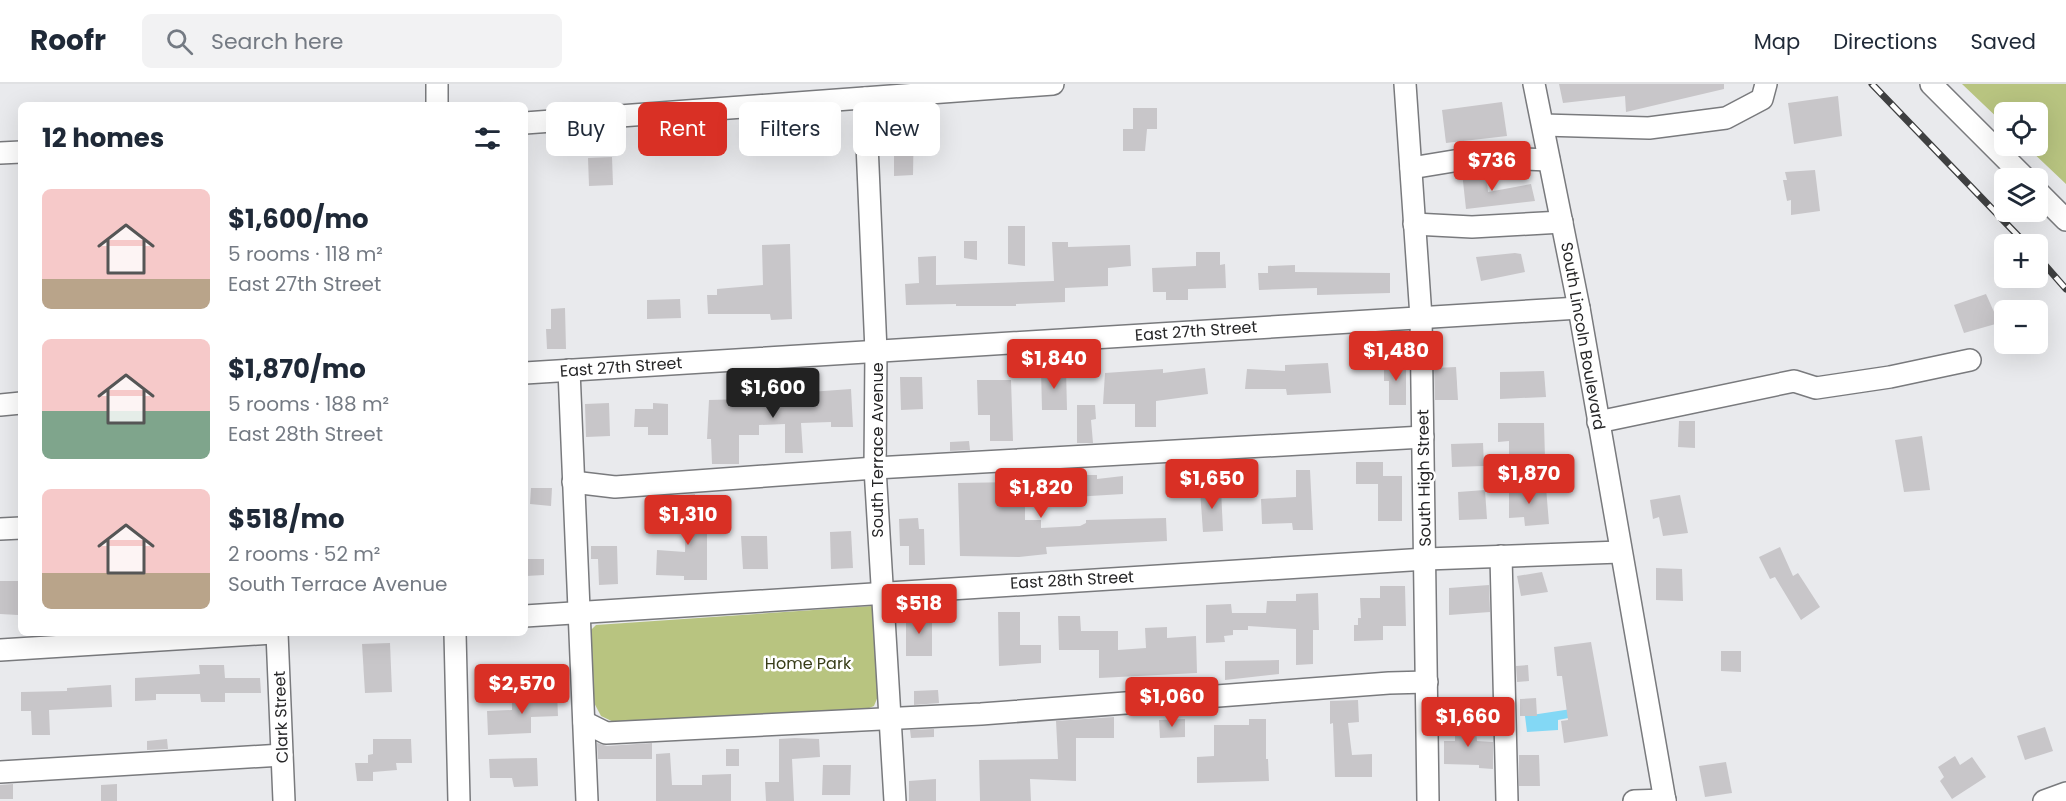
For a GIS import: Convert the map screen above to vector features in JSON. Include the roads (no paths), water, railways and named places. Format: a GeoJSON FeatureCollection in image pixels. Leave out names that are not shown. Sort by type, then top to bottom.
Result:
{"type":"FeatureCollection","features":[{"type":"Feature","properties":{"kind":"street"},"geometry":{"type":"LineString","coordinates":[[437,84],[437,102]]}},
{"type":"Feature","properties":{"kind":"street"},"geometry":{"type":"LineString","coordinates":[[528,123],[1053,84]]}},
{"type":"Feature","properties":{"kind":"street","name":"South High Street"},"geometry":{"type":"LineString","coordinates":[[1405,84],[1421,317],[1428,801]]}},
{"type":"Feature","properties":{"kind":"street","name":"South Lincoln Boulevard"},"geometry":{"type":"LineString","coordinates":[[1534,84],[1579,308],[1665,800]]}},
{"type":"Feature","properties":{"kind":"street"},"geometry":{"type":"LineString","coordinates":[[1543,125],[1649,129],[1726,118],[1762,99],[1766,84]]}},
{"type":"Feature","properties":{"kind":"street"},"geometry":{"type":"LineString","coordinates":[[1931,84],[2015,168]]}},
{"type":"Feature","properties":{"kind":"street","name":"South Terrace Avenue"},"geometry":{"type":"LineString","coordinates":[[865,98],[876,351],[875,468],[880,591],[895,801]]}},
{"type":"Feature","properties":{"kind":"street"},"geometry":{"type":"LineString","coordinates":[[0,153],[18,152]]}},
{"type":"Feature","properties":{"kind":"street"},"geometry":{"type":"LineString","coordinates":[[1411,168],[1478,157],[1550,160]]}},
{"type":"Feature","properties":{"kind":"street"},"geometry":{"type":"LineString","coordinates":[[2048,201],[2066,220]]}},
{"type":"Feature","properties":{"kind":"street"},"geometry":{"type":"LineString","coordinates":[[1414,224],[1472,227],[1562,222]]}},
{"type":"Feature","properties":{"kind":"street","name":"East 27th Street"},"geometry":{"type":"LineString","coordinates":[[528,373],[1579,308]]}},
{"type":"Feature","properties":{"kind":"street"},"geometry":{"type":"LineString","coordinates":[[1598,422],[1647,414],[1794,381],[1816,388],[1890,377],[1970,360]]}},
{"type":"Feature","properties":{"kind":"street"},"geometry":{"type":"LineString","coordinates":[[569,370],[588,801]]}},
{"type":"Feature","properties":{"kind":"street"},"geometry":{"type":"LineString","coordinates":[[0,405],[18,403]]}},
{"type":"Feature","properties":{"kind":"street"},"geometry":{"type":"LineString","coordinates":[[573,482],[615,487],[875,468],[1423,437]]}},
{"type":"Feature","properties":{"kind":"street"},"geometry":{"type":"LineString","coordinates":[[0,529],[18,528]]}},
{"type":"Feature","properties":{"kind":"street","name":"East 28th Street"},"geometry":{"type":"LineString","coordinates":[[528,616],[880,591],[1426,559],[1620,552]]}},
{"type":"Feature","properties":{"kind":"street"},"geometry":{"type":"LineString","coordinates":[[1501,556],[1507,801]]}},
{"type":"Feature","properties":{"kind":"street"},"geometry":{"type":"LineString","coordinates":[[0,650],[226,636]]}},
{"type":"Feature","properties":{"kind":"street","name":"Clark Street"},"geometry":{"type":"LineString","coordinates":[[275,636],[284,801]]}},
{"type":"Feature","properties":{"kind":"street"},"geometry":{"type":"LineString","coordinates":[[455,636],[459,801]]}},
{"type":"Feature","properties":{"kind":"street"},"geometry":{"type":"LineString","coordinates":[[584,722],[606,733],[981,714],[1427,682]]}},
{"type":"Feature","properties":{"kind":"street"},"geometry":{"type":"LineString","coordinates":[[0,772],[282,755]]}},
{"type":"Feature","properties":{"kind":"street"},"geometry":{"type":"LineString","coordinates":[[2044,801],[2066,793]]}},
{"type":"Feature","properties":{"kind":"street"},"geometry":{"type":"LineString","coordinates":[[1634,801],[1665,800]]}},
{"type":"Feature","properties":{"kind":"water"},"geometry":{"type":"Polygon","coordinates":[[[1578,708],[1579,716],[1558,720],[1558,730],[1527,732],[1525,716],[1578,708]]]}},
{"type":"Feature","properties":{"kind":"railway"},"geometry":{"type":"LineString","coordinates":[[1872,84],[2016,234]]}},
{"type":"Feature","properties":{"kind":"railway"},"geometry":{"type":"LineString","coordinates":[[2048,269],[2066,289]]}},
{"type":"Feature","properties":{"kind":"park label","name":"Home Park"},"geometry":{"type":"Point","coordinates":[808,663]}}]}
